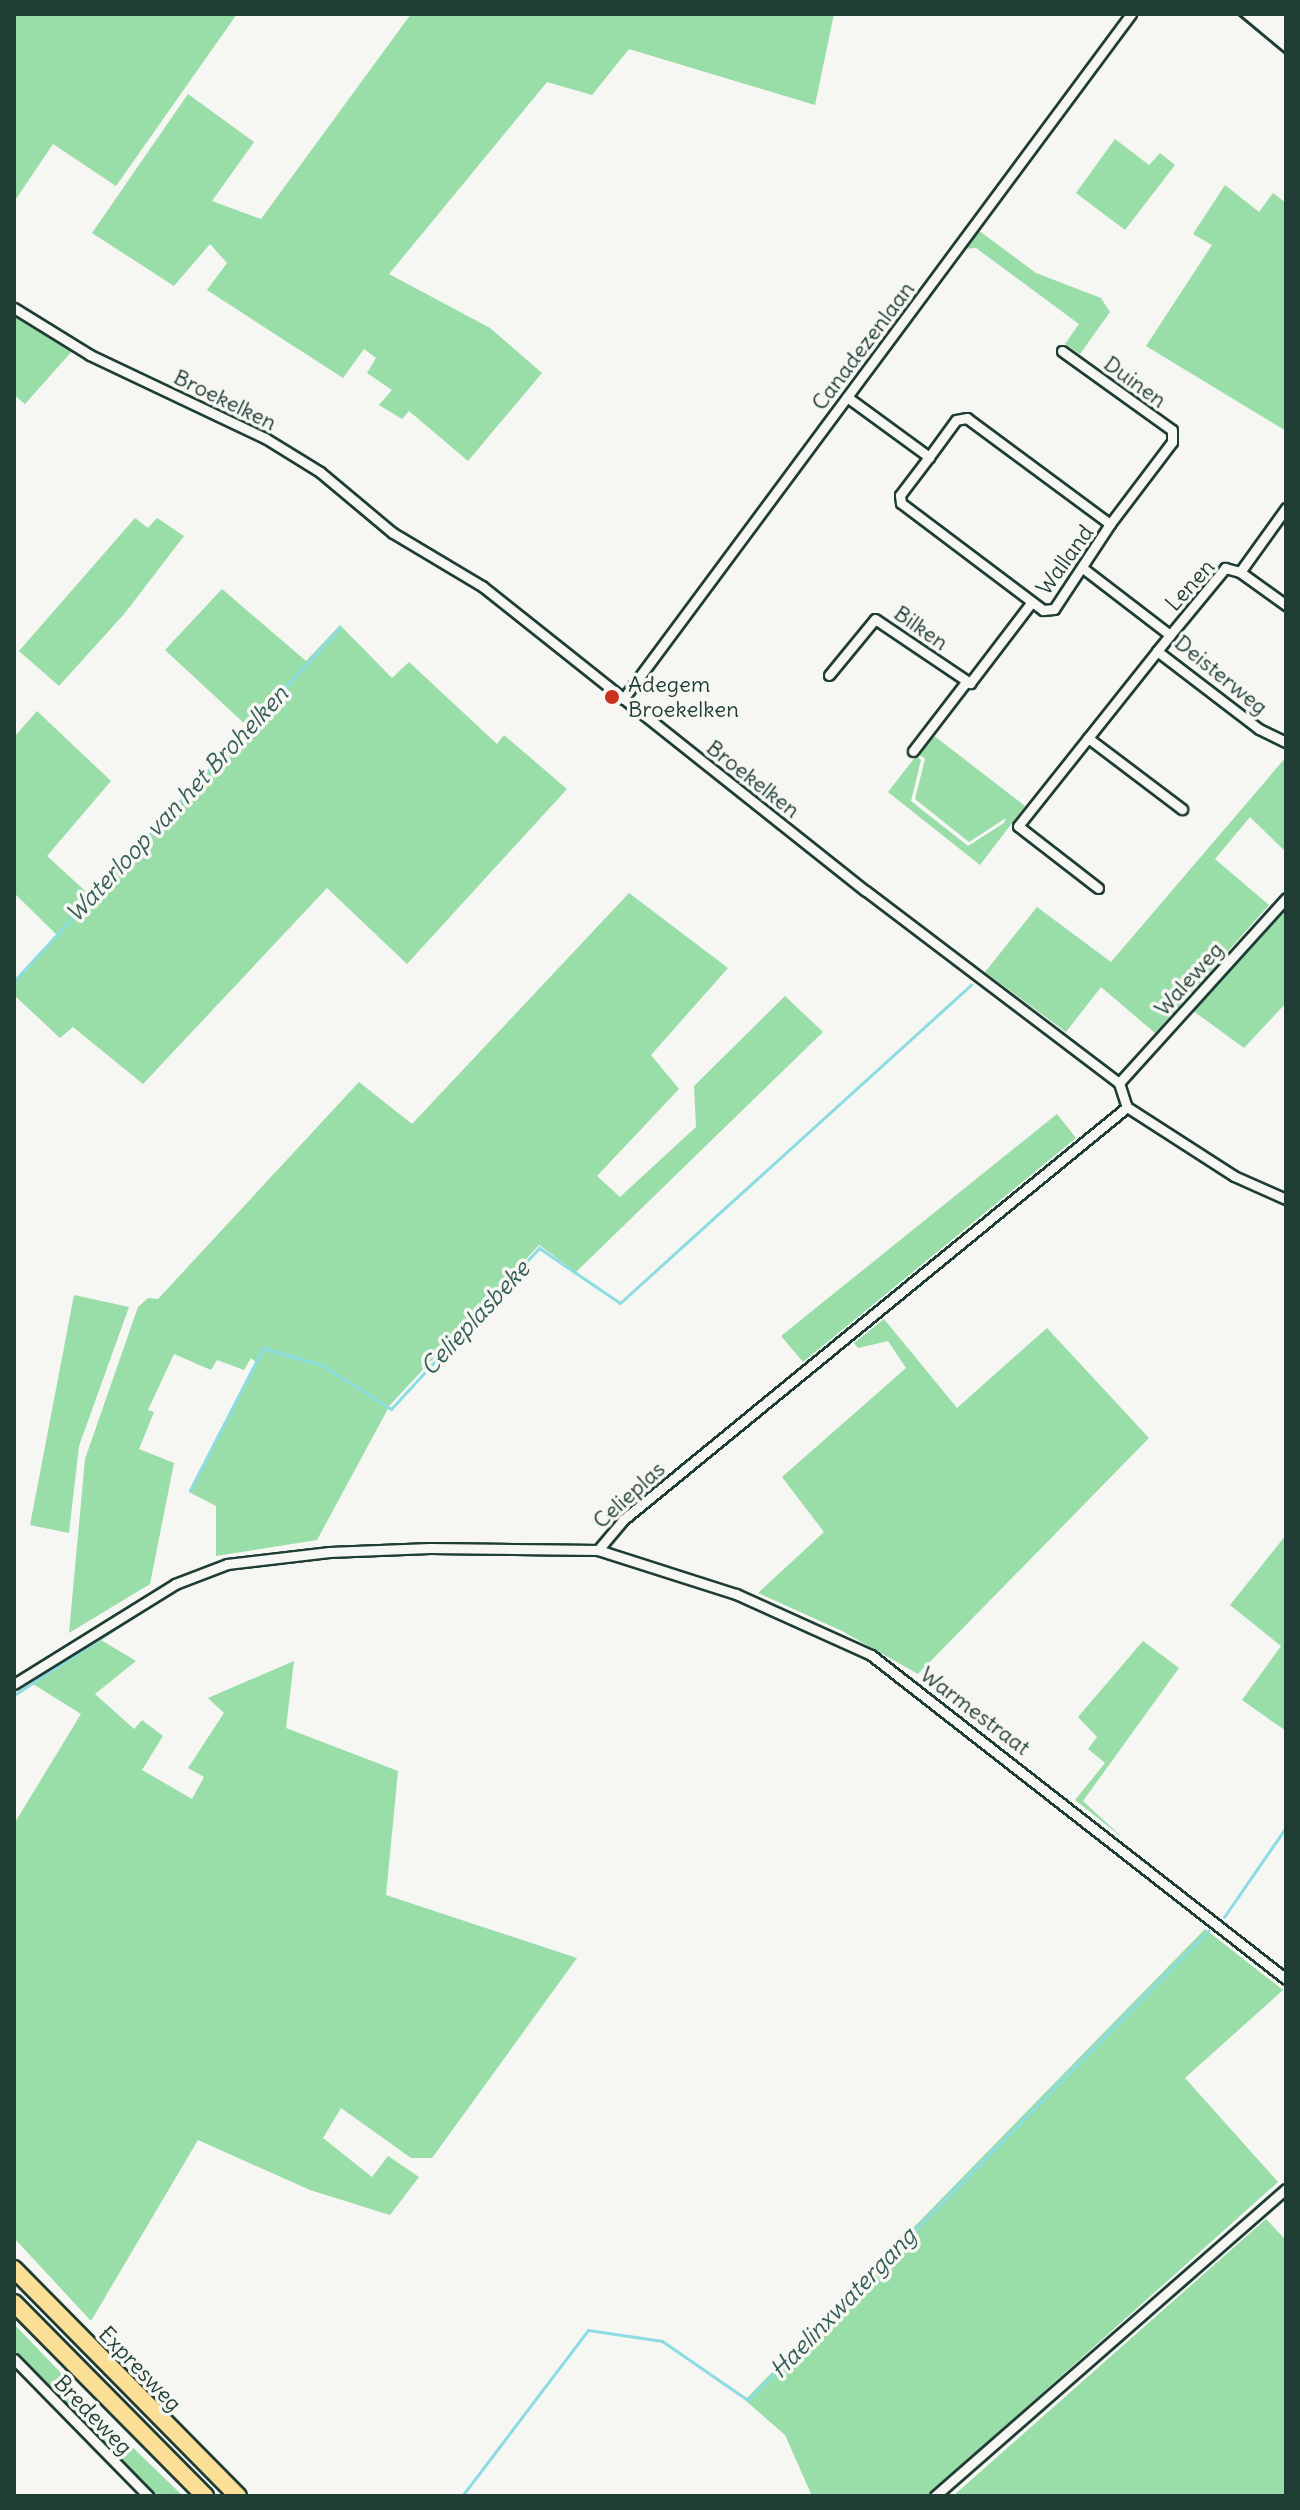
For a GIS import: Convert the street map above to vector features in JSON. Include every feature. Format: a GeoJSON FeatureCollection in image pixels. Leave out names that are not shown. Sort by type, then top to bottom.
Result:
{"type":"FeatureCollection","features":[{"type":"Feature","properties":{"kind":"highway","name":"Expresweg"},"geometry":{"type":"LineString","coordinates":[[14,2269],[238,2496]]}},
{"type":"Feature","properties":{"kind":"highway","name":"Expresweg"},"geometry":{"type":"LineString","coordinates":[[14,2303],[205,2496]]}},
{"type":"Feature","properties":{"kind":"street","name":"Canadezenlaan"},"geometry":{"type":"LineString","coordinates":[[623,699],[1131,14]]}},
{"type":"Feature","properties":{"kind":"street","name":"Broekelken"},"geometry":{"type":"LineString","coordinates":[[14,308],[90,355],[291,453],[393,533],[482,586],[1119,1083]]}},
{"type":"Feature","properties":{"kind":"street","name":"Duinen"},"geometry":{"type":"LineString","coordinates":[[1062,351],[1172,430],[1172,442],[1110,524]]}},
{"type":"Feature","properties":{"kind":"street"},"geometry":{"type":"LineString","coordinates":[[847,397],[929,457]]}},
{"type":"Feature","properties":{"kind":"street","name":"Walland"},"geometry":{"type":"LineString","coordinates":[[967,418],[1110,524],[1084,569],[1054,609],[1043,610],[1031,603],[901,503],[900,495],[929,457],[956,420],[967,418]]}},
{"type":"Feature","properties":{"kind":"street","name":"Lenen"},"geometry":{"type":"LineString","coordinates":[[1240,572],[1286,508]]}},
{"type":"Feature","properties":{"kind":"street","name":"Lenen"},"geometry":{"type":"LineString","coordinates":[[1170,635],[1225,568],[1240,572],[1286,605]]}},
{"type":"Feature","properties":{"kind":"street","name":"Deisterweg"},"geometry":{"type":"LineString","coordinates":[[1084,569],[1170,635],[1157,651],[1259,729],[1286,742]]}},
{"type":"Feature","properties":{"kind":"street"},"geometry":{"type":"LineString","coordinates":[[913,751],[966,682],[974,680],[1031,603]]}},
{"type":"Feature","properties":{"kind":"street","name":"Bilken"},"geometry":{"type":"LineString","coordinates":[[829,675],[875,619],[966,682]]}},
{"type":"Feature","properties":{"kind":"street"},"geometry":{"type":"LineString","coordinates":[[1098,888],[1018,826],[1157,651]]}},
{"type":"Feature","properties":{"kind":"street"},"geometry":{"type":"LineString","coordinates":[[1088,738],[1182,809]]}},
{"type":"Feature","properties":{"kind":"street","name":"Waleweg"},"geometry":{"type":"LineString","coordinates":[[1119,1083],[1286,898]]}},
{"type":"Feature","properties":{"kind":"street"},"geometry":{"type":"LineString","coordinates":[[1119,1083],[1127,1107],[1234,1176],[1286,1199]]}},
{"type":"Feature","properties":{"kind":"street","name":"Celieplas"},"geometry":{"type":"LineString","coordinates":[[14,1684],[175,1584],[227,1564],[329,1552],[430,1548],[598,1550],[623,1520],[1127,1107]]}},
{"type":"Feature","properties":{"kind":"street","name":"Warmestraat"},"geometry":{"type":"LineString","coordinates":[[598,1550],[736,1594],[871,1655],[1286,1979]]}},
{"type":"Feature","properties":{"kind":"street"},"geometry":{"type":"LineString","coordinates":[[935,2496],[1286,2189]]}},
{"type":"Feature","properties":{"kind":"street","name":"Bredeweg"},"geometry":{"type":"LineString","coordinates":[[14,2359],[148,2496]]}},
{"type":"Feature","properties":{"kind":"green space"},"geometry":{"type":"Polygon","coordinates":[[[14,14],[237,14],[116,186],[53,144],[14,202],[14,14]]]}},
{"type":"Feature","properties":{"kind":"green space"},"geometry":{"type":"Polygon","coordinates":[[[411,14],[834,14],[815,105],[629,49],[592,95],[547,82],[389,274],[490,328],[542,373],[468,461],[409,411],[402,419],[379,405],[392,390],[367,373],[376,358],[364,349],[343,378],[207,290],[227,263],[210,244],[174,286],[92,233],[188,94],[254,142],[212,201],[261,219],[411,14]]]}},
{"type":"Feature","properties":{"kind":"green space"},"geometry":{"type":"Polygon","coordinates":[[[1115,139],[1149,165],[1160,153],[1175,165],[1125,230],[1076,193],[1115,139]]]}},
{"type":"Feature","properties":{"kind":"green space"},"geometry":{"type":"Polygon","coordinates":[[[1225,185],[1259,212],[1273,193],[1286,203],[1286,431],[1146,346],[1212,245],[1193,234],[1225,185]]]}},
{"type":"Feature","properties":{"kind":"green space"},"geometry":{"type":"Polygon","coordinates":[[[978,230],[1036,273],[1101,298],[1110,312],[1080,354],[1065,344],[1079,324],[976,248],[964,249],[978,230]]]}},
{"type":"Feature","properties":{"kind":"green space"},"geometry":{"type":"Polygon","coordinates":[[[14,313],[74,349],[25,404],[14,395],[14,313]]]}},
{"type":"Feature","properties":{"kind":"green space"},"geometry":{"type":"Polygon","coordinates":[[[135,518],[148,528],[157,518],[184,536],[125,613],[59,686],[19,651],[135,518]]]}},
{"type":"Feature","properties":{"kind":"green space"},"geometry":{"type":"Polygon","coordinates":[[[222,589],[306,661],[340,625],[392,678],[409,662],[497,744],[504,735],[567,789],[407,964],[327,888],[143,1084],[73,1027],[60,1038],[14,995],[14,983],[57,935],[14,893],[14,737],[37,711],[111,781],[47,856],[92,897],[247,726],[165,650],[222,589]]]}},
{"type":"Feature","properties":{"kind":"green space"},"geometry":{"type":"Polygon","coordinates":[[[933,735],[1025,806],[980,865],[888,792],[916,756],[921,760],[911,801],[968,846],[1004,823],[1006,818],[969,842],[915,799],[925,759],[918,754],[933,735]]]}},
{"type":"Feature","properties":{"kind":"green space"},"geometry":{"type":"Polygon","coordinates":[[[1286,757],[1286,852],[1250,817],[1215,859],[1269,905],[1155,1033],[1101,987],[1066,1032],[985,972],[1037,907],[1111,962],[1286,757]]]}},
{"type":"Feature","properties":{"kind":"green space"},"geometry":{"type":"Polygon","coordinates":[[[629,893],[728,968],[651,1055],[679,1089],[597,1176],[620,1197],[696,1127],[694,1086],[785,996],[823,1032],[576,1272],[539,1245],[390,1405],[317,1540],[216,1556],[216,1506],[189,1492],[257,1363],[251,1358],[244,1370],[217,1360],[211,1370],[174,1354],[148,1410],[154,1412],[139,1449],[174,1463],[150,1584],[69,1633],[85,1459],[138,1307],[148,1298],[158,1299],[359,1082],[412,1124],[629,893]]]}},
{"type":"Feature","properties":{"kind":"green space"},"geometry":{"type":"Polygon","coordinates":[[[1286,906],[1286,1003],[1244,1048],[1192,1010],[1286,906]]]}},
{"type":"Feature","properties":{"kind":"green space"},"geometry":{"type":"Polygon","coordinates":[[[1057,1114],[1076,1138],[803,1362],[781,1336],[1057,1114]]]}},
{"type":"Feature","properties":{"kind":"green space"},"geometry":{"type":"Polygon","coordinates":[[[74,1295],[129,1307],[79,1446],[69,1533],[30,1525],[74,1295]]]}},
{"type":"Feature","properties":{"kind":"green space"},"geometry":{"type":"Polygon","coordinates":[[[884,1319],[957,1408],[1047,1328],[1149,1438],[918,1674],[842,1631],[758,1593],[824,1532],[782,1477],[906,1368],[888,1341],[858,1348],[854,1343],[884,1319]]]}},
{"type":"Feature","properties":{"kind":"green space"},"geometry":{"type":"Polygon","coordinates":[[[1286,1535],[1286,1731],[1242,1700],[1281,1646],[1230,1605],[1286,1535]]]}},
{"type":"Feature","properties":{"kind":"green space"},"geometry":{"type":"Polygon","coordinates":[[[101,1640],[136,1661],[95,1694],[134,1729],[142,1720],[163,1736],[142,1770],[192,1799],[204,1777],[188,1768],[224,1713],[208,1698],[294,1661],[286,1728],[398,1771],[386,1895],[577,1958],[432,2158],[411,2158],[341,2108],[323,2138],[372,2177],[388,2156],[419,2177],[390,2215],[310,2190],[198,2140],[91,2321],[14,2238],[14,1824],[81,1714],[33,1684],[101,1640]]]}},
{"type":"Feature","properties":{"kind":"green space"},"geometry":{"type":"Polygon","coordinates":[[[1143,1641],[1179,1668],[1083,1801],[1123,1838],[1075,1800],[1105,1763],[1088,1749],[1097,1737],[1078,1717],[1143,1641]]]}},
{"type":"Feature","properties":{"kind":"green space"},"geometry":{"type":"Polygon","coordinates":[[[1205,1929],[1283,1990],[1185,2078],[1278,2182],[927,2496],[812,2496],[785,2435],[745,2400],[1205,1929]]]}},
{"type":"Feature","properties":{"kind":"green space"},"geometry":{"type":"Polygon","coordinates":[[[1266,2219],[1286,2240],[1286,2496],[953,2496],[1266,2219]]]}},
{"type":"Feature","properties":{"kind":"green space"},"geometry":{"type":"Polygon","coordinates":[[[14,2324],[183,2496],[156,2496],[82,2422],[14,2350],[14,2324]]]}},
{"type":"Feature","properties":{"kind":"waterway","name":"Waterloop van het Brohelken"},"geometry":{"type":"LineString","coordinates":[[14,981],[340,628]]}},
{"type":"Feature","properties":{"kind":"waterway","name":"Celieplasbeke"},"geometry":{"type":"LineString","coordinates":[[190,1490],[263,1348],[322,1365],[391,1409],[539,1248],[620,1303],[971,985]]}},
{"type":"Feature","properties":{"kind":"waterway","name":"Celieplasbeke"},"geometry":{"type":"LineString","coordinates":[[14,1695],[145,1609]]}},
{"type":"Feature","properties":{"kind":"waterway","name":"Haelinxwatergang"},"geometry":{"type":"LineString","coordinates":[[1224,1917],[1286,1827]]}},
{"type":"Feature","properties":{"kind":"waterway","name":"Haelinxwatergang"},"geometry":{"type":"LineString","coordinates":[[462,2496],[588,2330],[662,2341],[748,2400],[1209,1930]]}},
{"type":"Feature","properties":{"kind":"railway"},"geometry":{"type":"LineString","coordinates":[[1238,14],[1286,54]]}},
{"type":"Feature","properties":{"kind":"place","name":"Adegem Broekelken"},"geometry":{"type":"Point","coordinates":[612,697]}}]}
